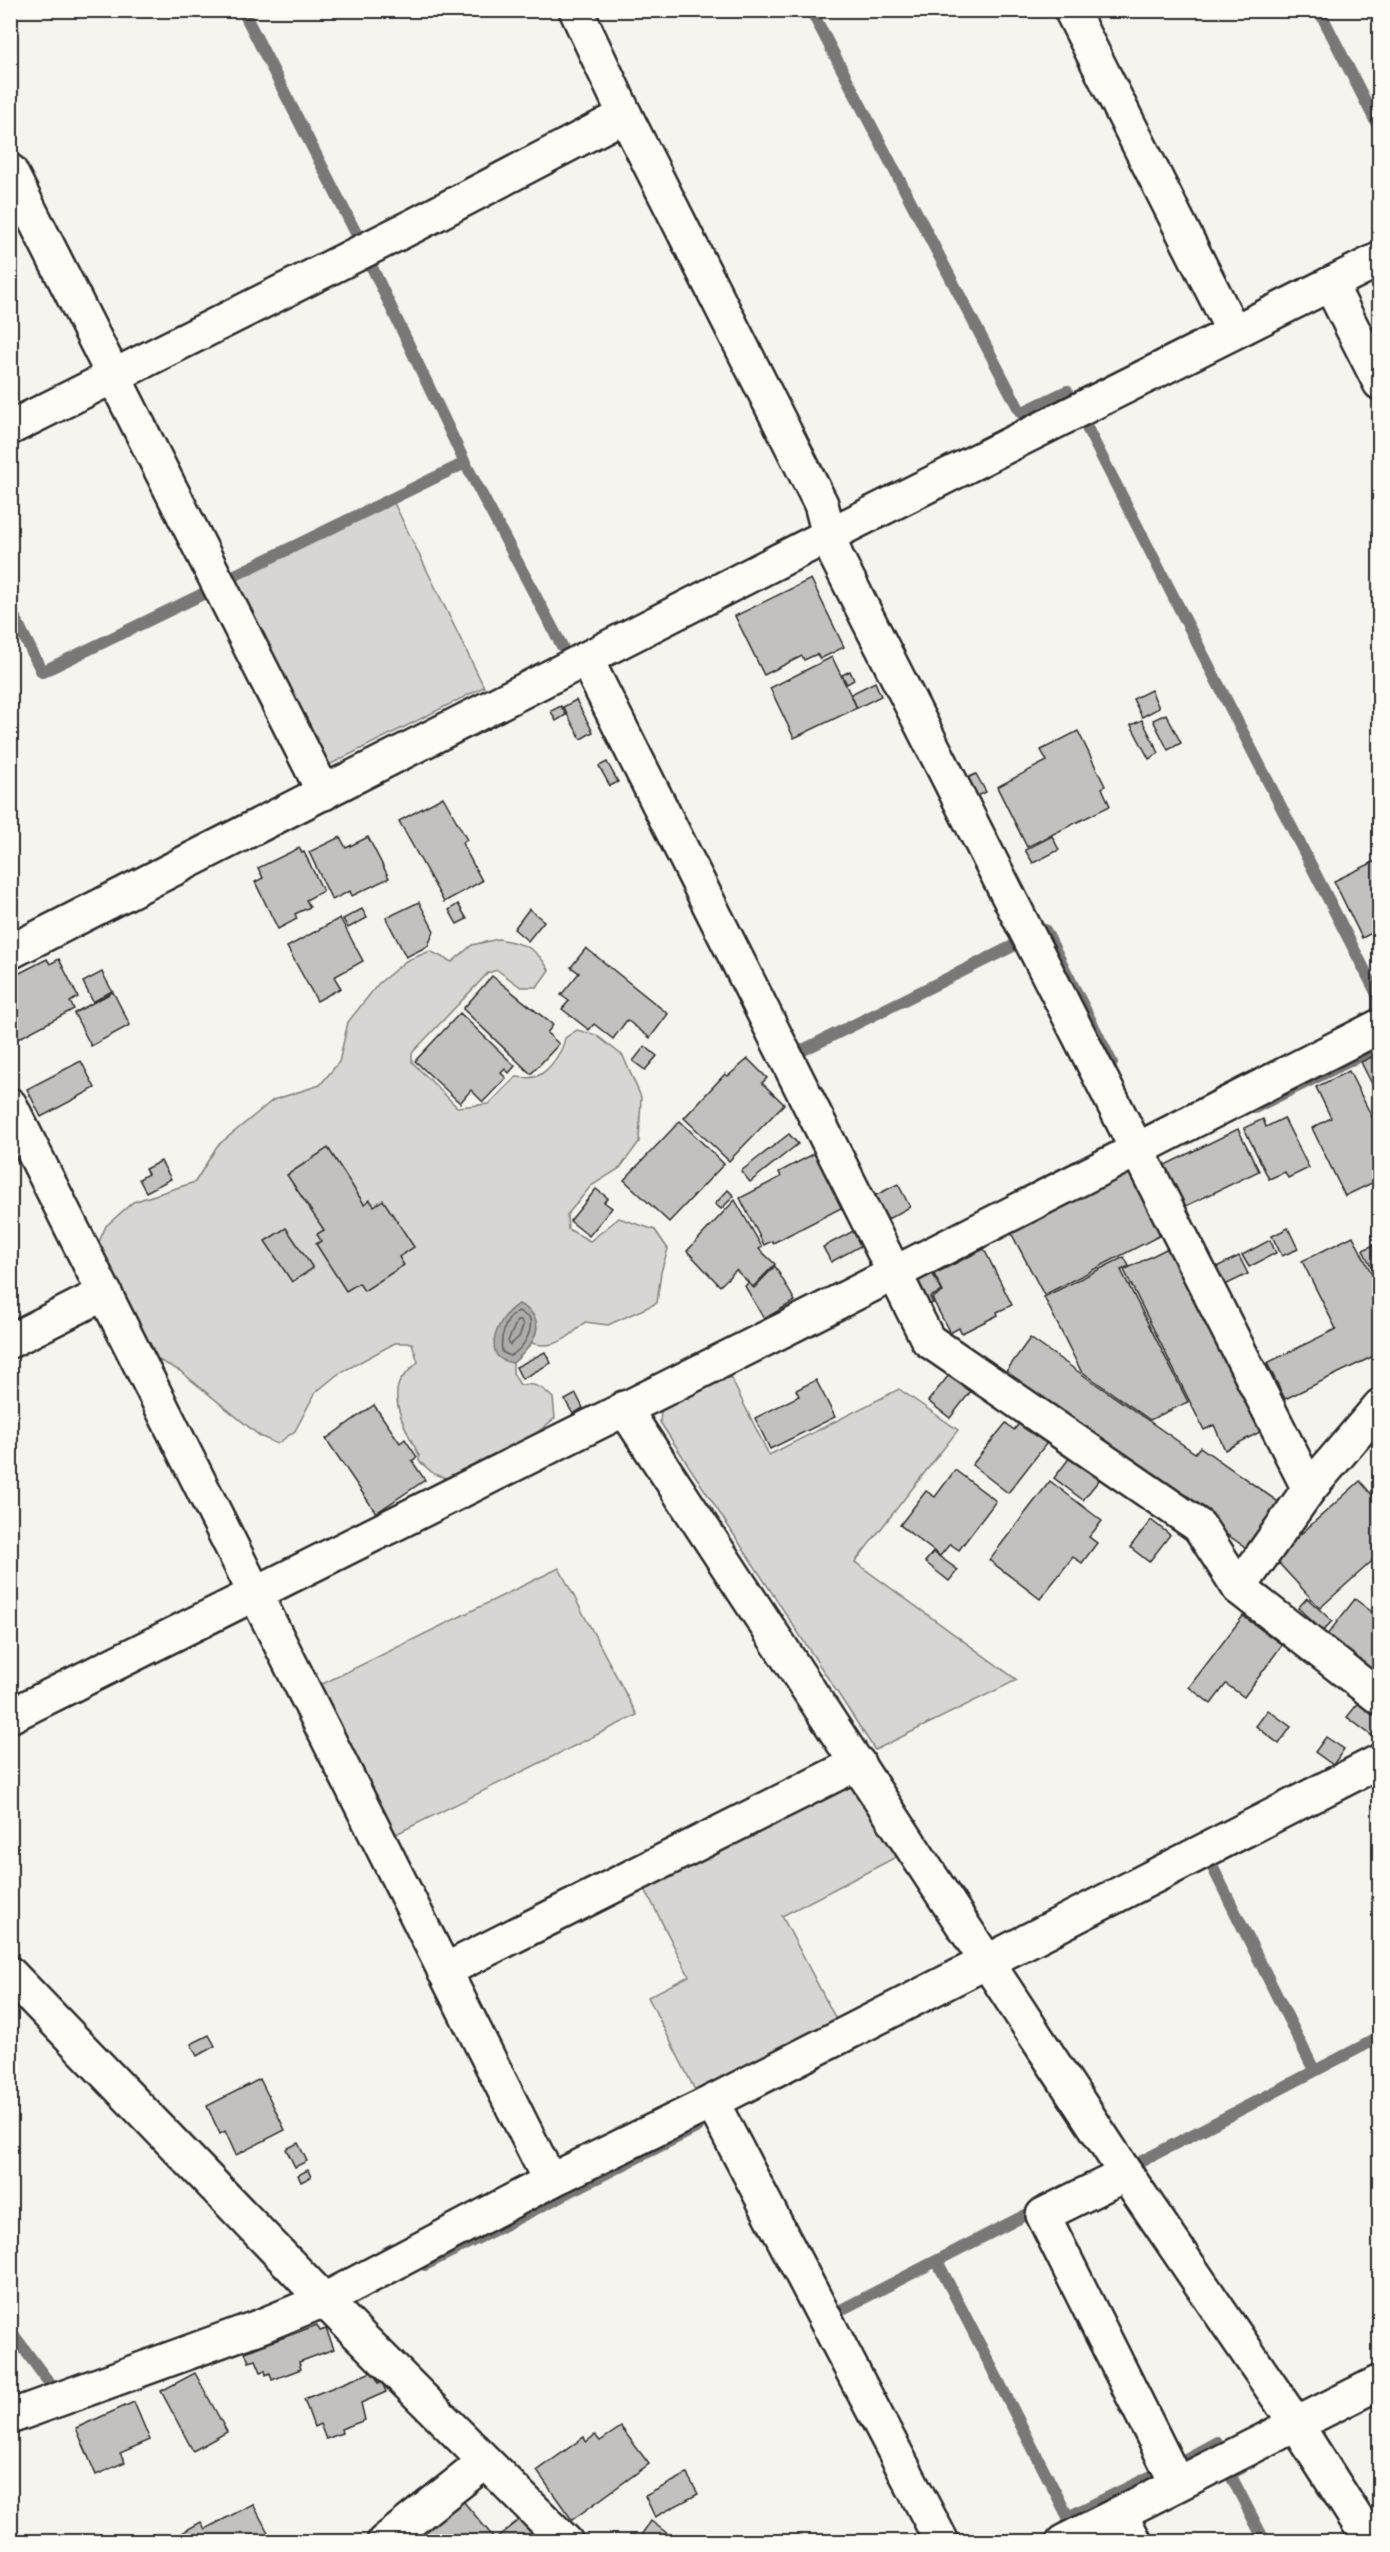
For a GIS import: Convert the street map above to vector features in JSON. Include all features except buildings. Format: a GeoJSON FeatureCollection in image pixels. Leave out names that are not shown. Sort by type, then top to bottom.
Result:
{"type":"FeatureCollection","features":[{"type":"Feature","properties":{"kind":"street"},"geometry":{"type":"LineString","coordinates":[[576,10],[625,115],[820,504],[836,556],[1309,1489]]}},
{"type":"Feature","properties":{"kind":"street"},"geometry":{"type":"LineString","coordinates":[[1071,10],[1233,331]]}},
{"type":"Feature","properties":{"kind":"street"},"geometry":{"type":"LineString","coordinates":[[10,428],[625,115]]}},
{"type":"Feature","properties":{"kind":"street"},"geometry":{"type":"LineString","coordinates":[[10,171],[324,793]]}},
{"type":"Feature","properties":{"kind":"street"},"geometry":{"type":"LineString","coordinates":[[10,952],[829,535],[1380,259]]}},
{"type":"Feature","properties":{"kind":"street"},"geometry":{"type":"LineString","coordinates":[[1330,284],[1380,383]]}},
{"type":"Feature","properties":{"kind":"street"},"geometry":{"type":"LineString","coordinates":[[586,659],[896,1272],[928,1340],[1199,1526],[1239,1588],[1380,1698]]}},
{"type":"Feature","properties":{"kind":"street"},"geometry":{"type":"LineString","coordinates":[[10,1716],[896,1272],[1380,1026]]}},
{"type":"Feature","properties":{"kind":"street"},"geometry":{"type":"LineString","coordinates":[[10,1105],[550,2181]]}},
{"type":"Feature","properties":{"kind":"street"},"geometry":{"type":"LineString","coordinates":[[10,1341],[105,1293]]}},
{"type":"Feature","properties":{"kind":"street"},"geometry":{"type":"LineString","coordinates":[[1239,1588],[1309,1489],[1380,1406]]}},
{"type":"Feature","properties":{"kind":"street"},"geometry":{"type":"LineString","coordinates":[[624,1408],[988,1960],[1126,2174],[1296,2424],[1371,2541]]}},
{"type":"Feature","properties":{"kind":"street"},"geometry":{"type":"LineString","coordinates":[[10,2417],[261,2326],[324,2300],[550,2181],[712,2102],[1380,1761]]}},
{"type":"Feature","properties":{"kind":"street"},"geometry":{"type":"LineString","coordinates":[[444,1971],[858,1763]]}},
{"type":"Feature","properties":{"kind":"street"},"geometry":{"type":"LineString","coordinates":[[10,1974],[324,2300],[566,2541]]}},
{"type":"Feature","properties":{"kind":"street"},"geometry":{"type":"LineString","coordinates":[[712,2102],[942,2541]]}},
{"type":"Feature","properties":{"kind":"street"},"geometry":{"type":"LineString","coordinates":[[1126,2174],[1043,2215],[1176,2484]]}},
{"type":"Feature","properties":{"kind":"street"},"geometry":{"type":"LineString","coordinates":[[1064,2541],[1380,2382]]}},
{"type":"Feature","properties":{"kind":"street"},"geometry":{"type":"LineString","coordinates":[[384,2541],[485,2462]]}},
{"type":"Feature","properties":{"kind":"street"},"geometry":{"type":"LineString","coordinates":[[1120,2513],[1135,2541]]}},
{"type":"Feature","properties":{"kind":"shaded area"},"geometry":{"type":"Polygon","coordinates":[[[393,501],[484,687],[323,768],[228,581],[393,501]]]}},
{"type":"Feature","properties":{"kind":"shaded area"},"geometry":{"type":"Polygon","coordinates":[[[498,939],[528,947],[539,956],[549,970],[537,987],[521,987],[497,970],[488,973],[412,1053],[412,1062],[457,1107],[489,1104],[516,1077],[538,1076],[556,1058],[565,1038],[577,1030],[596,1035],[623,1056],[641,1097],[639,1142],[620,1168],[591,1186],[567,1215],[568,1229],[590,1241],[619,1218],[655,1230],[668,1249],[661,1272],[657,1303],[608,1325],[585,1322],[567,1338],[554,1344],[531,1343],[537,1327],[503,1360],[513,1363],[513,1373],[520,1385],[538,1387],[553,1398],[555,1418],[524,1443],[449,1479],[434,1474],[419,1461],[419,1455],[399,1411],[397,1391],[399,1383],[418,1362],[412,1343],[395,1343],[338,1374],[315,1393],[295,1431],[277,1444],[260,1436],[180,1371],[149,1355],[97,1246],[106,1226],[133,1202],[195,1182],[217,1146],[273,1100],[320,1085],[339,1062],[348,1022],[378,984],[406,961],[430,951],[452,962],[472,945],[498,939]]]}},
{"type":"Feature","properties":{"kind":"shaded area"},"geometry":{"type":"Polygon","coordinates":[[[726,1368],[769,1455],[899,1389],[958,1430],[855,1562],[1017,1680],[875,1750],[660,1422],[662,1402],[726,1368]]]}},
{"type":"Feature","properties":{"kind":"shaded area"},"geometry":{"type":"Polygon","coordinates":[[[559,1568],[637,1715],[388,1838],[312,1689],[559,1568]]]}},
{"type":"Feature","properties":{"kind":"shaded area"},"geometry":{"type":"Polygon","coordinates":[[[846,1774],[904,1853],[782,1916],[838,2023],[697,2094],[648,1997],[689,1976],[640,1879],[846,1774]]]}},
{"type":"Feature","properties":{"kind":"water"},"geometry":{"type":"Polygon","coordinates":[[[519,1304],[535,1317],[537,1325],[533,1341],[513,1363],[497,1356],[494,1347],[496,1333],[503,1318],[519,1304]]]}},
{"type":"Feature","properties":{"kind":"waterway"},"geometry":{"type":"LineString","coordinates":[[811,10],[1021,413],[1067,391]]}},
{"type":"Feature","properties":{"kind":"waterway"},"geometry":{"type":"LineString","coordinates":[[1319,10],[1380,130]]}},
{"type":"Feature","properties":{"kind":"waterway"},"geometry":{"type":"LineString","coordinates":[[244,13],[359,239]]}},
{"type":"Feature","properties":{"kind":"waterway"},"geometry":{"type":"LineString","coordinates":[[369,261],[465,463],[562,646]]}},
{"type":"Feature","properties":{"kind":"waterway"},"geometry":{"type":"LineString","coordinates":[[1087,428],[1380,1000]]}},
{"type":"Feature","properties":{"kind":"waterway"},"geometry":{"type":"LineString","coordinates":[[227,579],[465,463]]}},
{"type":"Feature","properties":{"kind":"waterway"},"geometry":{"type":"LineString","coordinates":[[10,608],[42,672],[209,591]]}},
{"type":"Feature","properties":{"kind":"waterway"},"geometry":{"type":"LineString","coordinates":[[1045,930],[1112,1063]]}},
{"type":"Feature","properties":{"kind":"waterway"},"geometry":{"type":"LineString","coordinates":[[797,1053],[1011,947]]}},
{"type":"Feature","properties":{"kind":"waterway"},"geometry":{"type":"LineString","coordinates":[[1254,1108],[1380,1046]]}},
{"type":"Feature","properties":{"kind":"waterway"},"geometry":{"type":"LineString","coordinates":[[1211,1864],[1314,2070]]}},
{"type":"Feature","properties":{"kind":"waterway"},"geometry":{"type":"LineString","coordinates":[[1142,2161],[1380,2037]]}},
{"type":"Feature","properties":{"kind":"waterway"},"geometry":{"type":"LineString","coordinates":[[425,2265],[698,2127]]}},
{"type":"Feature","properties":{"kind":"waterway"},"geometry":{"type":"LineString","coordinates":[[833,2314],[1041,2207]]}},
{"type":"Feature","properties":{"kind":"waterway"},"geometry":{"type":"LineString","coordinates":[[937,2261],[1068,2517],[1162,2471]]}},
{"type":"Feature","properties":{"kind":"waterway"},"geometry":{"type":"LineString","coordinates":[[10,2330],[53,2388],[63,2385]]}},
{"type":"Feature","properties":{"kind":"waterway"},"geometry":{"type":"LineString","coordinates":[[1184,2460],[1217,2442]]}},
{"type":"Feature","properties":{"kind":"waterway"},"geometry":{"type":"LineString","coordinates":[[1242,2468],[1230,2474],[1265,2542]]}}]}
